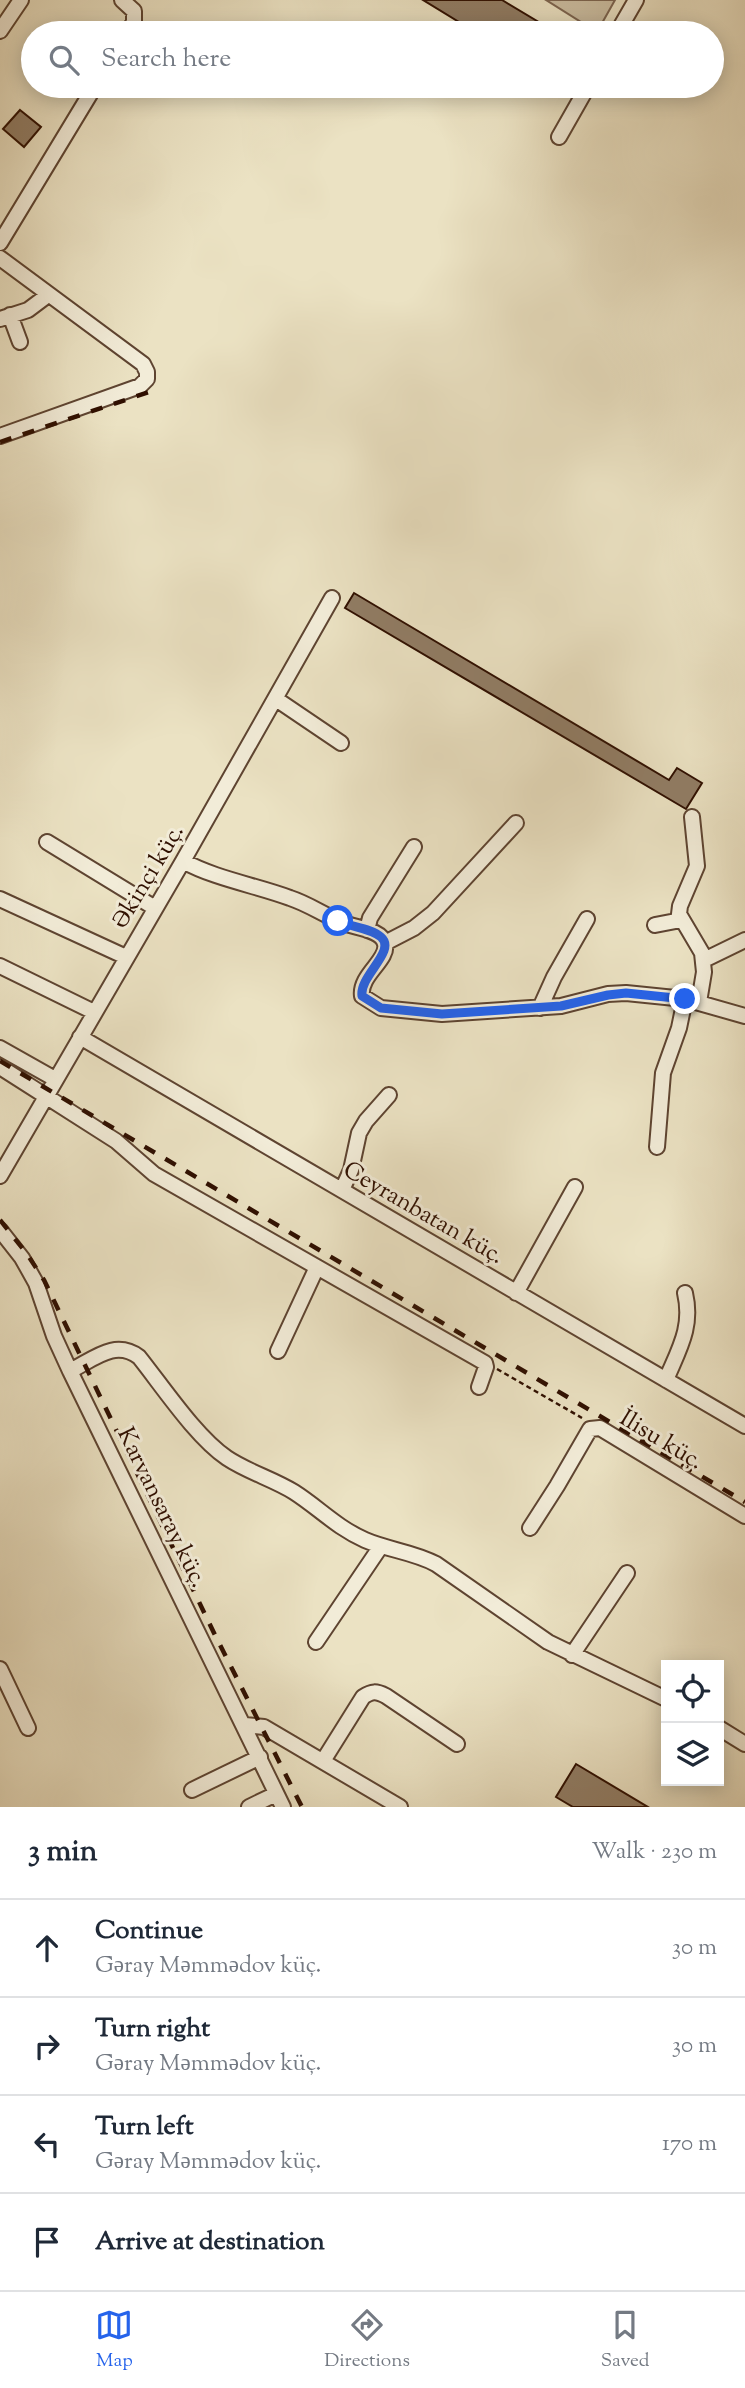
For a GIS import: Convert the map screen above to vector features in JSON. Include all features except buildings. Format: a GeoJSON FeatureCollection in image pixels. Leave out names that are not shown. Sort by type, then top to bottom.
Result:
{"type":"FeatureCollection","features":[{"type":"Feature","properties":{"kind":"street"},"geometry":{"type":"LineString","coordinates":[[1,28],[20,0]]}},
{"type":"Feature","properties":{"kind":"street"},"geometry":{"type":"LineString","coordinates":[[121,0],[134,11],[134,21]]}},
{"type":"Feature","properties":{"kind":"street"},"geometry":{"type":"LineString","coordinates":[[624,21],[636,0]]}},
{"type":"Feature","properties":{"kind":"street"},"geometry":{"type":"LineString","coordinates":[[0,243],[88,98]]}},
{"type":"Feature","properties":{"kind":"street"},"geometry":{"type":"LineString","coordinates":[[559,137],[581,98]]}},
{"type":"Feature","properties":{"kind":"street"},"geometry":{"type":"LineString","coordinates":[[0,258],[143,364],[147,372],[147,379],[140,386],[0,436]]}},
{"type":"Feature","properties":{"kind":"street"},"geometry":{"type":"LineString","coordinates":[[20,342],[5,317],[28,310],[48,295]]}},
{"type":"Feature","properties":{"kind":"street","name":"Əkinçi küç."},"geometry":{"type":"LineString","coordinates":[[0,1176],[332,598]]}},
{"type":"Feature","properties":{"kind":"street"},"geometry":{"type":"LineString","coordinates":[[275,699],[341,743]]}},
{"type":"Feature","properties":{"kind":"street"},"geometry":{"type":"LineString","coordinates":[[657,1147],[663,1073],[692,1001],[704,960],[681,920],[680,906],[694,877],[696,866],[692,817]]}},
{"type":"Feature","properties":{"kind":"street"},"geometry":{"type":"LineString","coordinates":[[385,943],[414,928],[433,913],[516,823]]}},
{"type":"Feature","properties":{"kind":"street"},"geometry":{"type":"LineString","coordinates":[[47,842],[155,908]]}},
{"type":"Feature","properties":{"kind":"street"},"geometry":{"type":"LineString","coordinates":[[367,930],[369,918],[414,847]]}},
{"type":"Feature","properties":{"kind":"street"},"geometry":{"type":"LineString","coordinates":[[183,861],[208,872],[294,899],[338,921],[381,937],[385,950],[361,989],[362,996],[381,1008],[442,1014],[540,1008],[626,993],[692,1001],[745,1016]]}},
{"type":"Feature","properties":{"kind":"street"},"geometry":{"type":"LineString","coordinates":[[0,899],[126,957]]}},
{"type":"Feature","properties":{"kind":"street"},"geometry":{"type":"LineString","coordinates":[[540,1008],[587,919]]}},
{"type":"Feature","properties":{"kind":"street"},"geometry":{"type":"LineString","coordinates":[[655,926],[681,920]]}},
{"type":"Feature","properties":{"kind":"street"},"geometry":{"type":"LineString","coordinates":[[704,960],[745,940]]}},
{"type":"Feature","properties":{"kind":"street"},"geometry":{"type":"LineString","coordinates":[[0,966],[94,1013]]}},
{"type":"Feature","properties":{"kind":"street","name":"Ceyranbatan küç."},"geometry":{"type":"LineString","coordinates":[[80,1037],[745,1426]]}},
{"type":"Feature","properties":{"kind":"street"},"geometry":{"type":"LineString","coordinates":[[0,1048],[55,1079]]}},
{"type":"Feature","properties":{"kind":"street"},"geometry":{"type":"LineString","coordinates":[[0,1067],[116,1141],[154,1174],[485,1363],[479,1387]]}},
{"type":"Feature","properties":{"kind":"street"},"geometry":{"type":"LineString","coordinates":[[342,1190],[351,1170],[359,1133],[389,1095]]}},
{"type":"Feature","properties":{"kind":"street"},"geometry":{"type":"LineString","coordinates":[[516,1293],[575,1187]]}},
{"type":"Feature","properties":{"kind":"street","name":"Karvansaray küç."},"geometry":{"type":"LineString","coordinates":[[0,1230],[22,1258],[36,1283],[48,1320],[71,1371],[279,1801]]}},
{"type":"Feature","properties":{"kind":"street"},"geometry":{"type":"LineString","coordinates":[[278,1350],[317,1267]]}},
{"type":"Feature","properties":{"kind":"street"},"geometry":{"type":"LineString","coordinates":[[666,1380],[686,1329],[689,1311],[685,1293]]}},
{"type":"Feature","properties":{"kind":"street"},"geometry":{"type":"LineString","coordinates":[[71,1371],[114,1349],[132,1352],[217,1451],[294,1492],[342,1528],[381,1546],[436,1564],[548,1642],[661,1697]]}},
{"type":"Feature","properties":{"kind":"street"},"geometry":{"type":"LineString","coordinates":[[530,1528],[592,1428]]}},
{"type":"Feature","properties":{"kind":"street","name":"İlisu küç."},"geometry":{"type":"LineString","coordinates":[[592,1428],[600,1428],[745,1516]]}},
{"type":"Feature","properties":{"kind":"street"},"geometry":{"type":"LineString","coordinates":[[316,1642],[381,1546]]}},
{"type":"Feature","properties":{"kind":"street"},"geometry":{"type":"LineString","coordinates":[[572,1655],[627,1573]]}},
{"type":"Feature","properties":{"kind":"street"},"geometry":{"type":"LineString","coordinates":[[0,1669],[29,1728]]}},
{"type":"Feature","properties":{"kind":"street"},"geometry":{"type":"LineString","coordinates":[[323,1761],[363,1697],[377,1691],[457,1744]]}},
{"type":"Feature","properties":{"kind":"street"},"geometry":{"type":"LineString","coordinates":[[245,1726],[254,1724],[264,1727],[400,1807]]}},
{"type":"Feature","properties":{"kind":"street"},"geometry":{"type":"LineString","coordinates":[[724,1731],[745,1744]]}},
{"type":"Feature","properties":{"kind":"street"},"geometry":{"type":"LineString","coordinates":[[192,1790],[260,1757]]}},
{"type":"Feature","properties":{"kind":"street"},"geometry":{"type":"LineString","coordinates":[[249,1807],[279,1801]]}},
{"type":"Feature","properties":{"kind":"path"},"geometry":{"type":"LineString","coordinates":[[485,1363],[530,1387],[592,1428]]}},
{"type":"Feature","properties":{"kind":"shaded area"},"geometry":{"type":"Polygon","coordinates":[[[546,0],[615,0],[603,21],[579,21],[546,0]]]}},
{"type":"Feature","properties":{"kind":"railway"},"geometry":{"type":"LineString","coordinates":[[0,442],[155,390]]}},
{"type":"Feature","properties":{"kind":"railway"},"geometry":{"type":"LineString","coordinates":[[0,1061],[745,1502]]}},
{"type":"Feature","properties":{"kind":"railway"},"geometry":{"type":"LineString","coordinates":[[0,1220],[44,1280],[214,1633],[302,1807]]}},
{"type":"Feature","properties":{"kind":"route"},"geometry":{"type":"LineString","coordinates":[[338,921],[374,933],[385,943],[385,950],[361,989],[362,996],[368,1002],[381,1008],[442,1014],[561,1006],[626,993],[685,999]]}}]}
